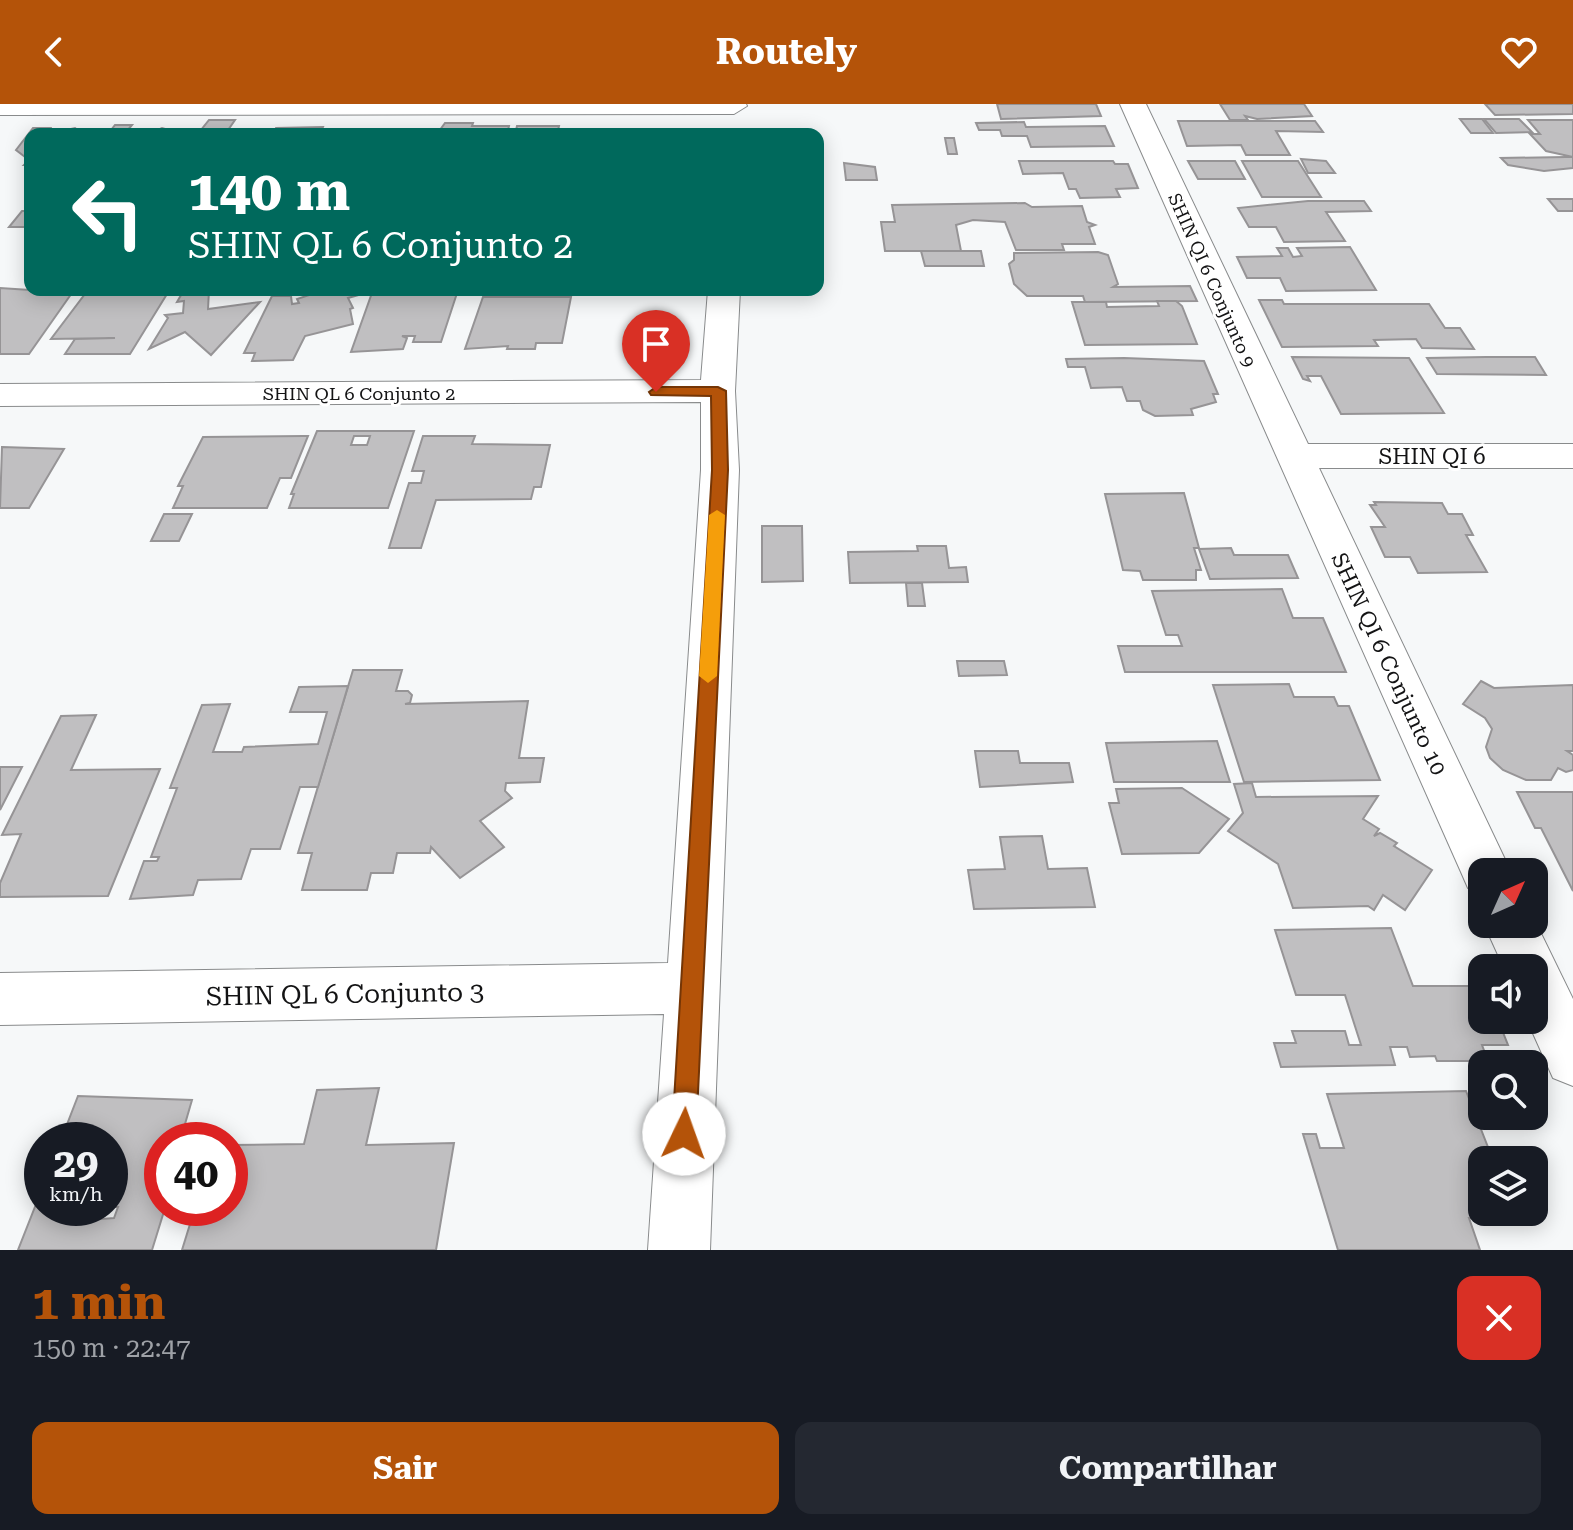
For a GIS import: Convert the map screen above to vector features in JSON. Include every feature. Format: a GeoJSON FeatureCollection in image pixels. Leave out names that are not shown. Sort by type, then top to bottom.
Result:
{"type":"FeatureCollection","features":[{"type":"Feature","properties":{"kind":"street","name":"SHIN QI 6 Conjunto 9"},"geometry":{"type":"LineString","coordinates":[[1133,104],[1292,456]]}},
{"type":"Feature","properties":{"kind":"street"},"geometry":{"type":"LineString","coordinates":[[0,107],[734,105],[732,128]]}},
{"type":"Feature","properties":{"kind":"street"},"geometry":{"type":"LineString","coordinates":[[679,1250],[720,470],[718,391],[724,296]]}},
{"type":"Feature","properties":{"kind":"street","name":"SHIN QL 6 Conjunto 2"},"geometry":{"type":"LineString","coordinates":[[0,395],[718,391]]}},
{"type":"Feature","properties":{"kind":"street","name":"SHIN QI 6"},"geometry":{"type":"LineString","coordinates":[[1292,456],[1573,456]]}},
{"type":"Feature","properties":{"kind":"street","name":"SHIN QI 6 Conjunto 10"},"geometry":{"type":"LineString","coordinates":[[1292,456],[1479,858]]}},
{"type":"Feature","properties":{"kind":"street","name":"SHIN QL 6 Conjunto 3"},"geometry":{"type":"LineString","coordinates":[[0,999],[691,988]]}},
{"type":"Feature","properties":{"kind":"street"},"geometry":{"type":"LineString","coordinates":[[1548,1005],[1573,1059]]}},
{"type":"Feature","properties":{"kind":"building"},"geometry":{"type":"Polygon","coordinates":[[[997,104],[1096,104],[1101,116],[1001,119],[997,104]]]}},
{"type":"Feature","properties":{"kind":"building"},"geometry":{"type":"Polygon","coordinates":[[[1220,104],[1304,104],[1312,116],[1257,119],[1245,116],[1248,120],[1230,120],[1220,104]]]}},
{"type":"Feature","properties":{"kind":"building"},"geometry":{"type":"Polygon","coordinates":[[[1485,104],[1573,104],[1573,114],[1495,115],[1485,104]]]}},
{"type":"Feature","properties":{"kind":"building"},"geometry":{"type":"Polygon","coordinates":[[[1460,119],[1482,119],[1493,133],[1471,133],[1460,119]]]}},
{"type":"Feature","properties":{"kind":"building"},"geometry":{"type":"Polygon","coordinates":[[[1484,119],[1519,119],[1532,132],[1496,133],[1484,119]]]}},
{"type":"Feature","properties":{"kind":"building"},"geometry":{"type":"Polygon","coordinates":[[[209,120],[235,120],[229,128],[203,128],[209,120]]]}},
{"type":"Feature","properties":{"kind":"building"},"geometry":{"type":"Polygon","coordinates":[[[1528,120],[1573,120],[1573,157],[1546,151],[1530,134],[1540,134],[1528,120]]]}},
{"type":"Feature","properties":{"kind":"building"},"geometry":{"type":"Polygon","coordinates":[[[1178,121],[1315,121],[1323,132],[1276,131],[1290,155],[1246,155],[1241,145],[1187,146],[1178,121]]]}},
{"type":"Feature","properties":{"kind":"building"},"geometry":{"type":"Polygon","coordinates":[[[1024,122],[1026,127],[1105,126],[1114,146],[1031,147],[1027,136],[1002,136],[1000,130],[979,130],[976,123],[1024,122]]]}},
{"type":"Feature","properties":{"kind":"building"},"geometry":{"type":"Polygon","coordinates":[[[445,123],[509,126],[508,128],[441,128],[445,123]]]}},
{"type":"Feature","properties":{"kind":"building"},"geometry":{"type":"Polygon","coordinates":[[[115,125],[132,125],[130,128],[113,128],[115,125]]]}},
{"type":"Feature","properties":{"kind":"building"},"geometry":{"type":"Polygon","coordinates":[[[517,126],[559,126],[558,128],[517,126]]]}},
{"type":"Feature","properties":{"kind":"building"},"geometry":{"type":"Polygon","coordinates":[[[945,138],[954,138],[957,154],[948,154],[945,138]]]}},
{"type":"Feature","properties":{"kind":"building"},"geometry":{"type":"Polygon","coordinates":[[[24,140],[24,156],[16,150],[24,140]]]}},
{"type":"Feature","properties":{"kind":"building"},"geometry":{"type":"Polygon","coordinates":[[[1573,157],[1573,168],[1544,171],[1508,165],[1501,158],[1573,157]]]}},
{"type":"Feature","properties":{"kind":"building"},"geometry":{"type":"Polygon","coordinates":[[[1301,159],[1326,161],[1335,173],[1308,173],[1301,159]]]}},
{"type":"Feature","properties":{"kind":"building"},"geometry":{"type":"Polygon","coordinates":[[[1019,161],[1113,161],[1115,164],[1128,164],[1138,188],[1116,189],[1120,197],[1080,198],[1076,189],[1069,189],[1063,173],[1023,174],[1019,161]]]}},
{"type":"Feature","properties":{"kind":"building"},"geometry":{"type":"Polygon","coordinates":[[[1188,161],[1235,161],[1245,179],[1198,179],[1188,161]]]}},
{"type":"Feature","properties":{"kind":"building"},"geometry":{"type":"Polygon","coordinates":[[[1242,161],[1298,161],[1321,197],[1262,197],[1242,161]]]}},
{"type":"Feature","properties":{"kind":"building"},"geometry":{"type":"Polygon","coordinates":[[[844,163],[875,167],[877,180],[846,180],[844,163]]]}},
{"type":"Feature","properties":{"kind":"building"},"geometry":{"type":"Polygon","coordinates":[[[1548,199],[1573,199],[1573,211],[1558,211],[1548,199]]]}},
{"type":"Feature","properties":{"kind":"building"},"geometry":{"type":"Polygon","coordinates":[[[1308,201],[1364,201],[1371,211],[1326,212],[1345,241],[1284,242],[1276,227],[1249,227],[1238,208],[1308,201]]]}},
{"type":"Feature","properties":{"kind":"building"},"geometry":{"type":"Polygon","coordinates":[[[1025,203],[1032,207],[1082,206],[1087,222],[1095,225],[1089,227],[1095,244],[1062,244],[1064,250],[1016,250],[1005,222],[973,220],[956,225],[961,251],[885,251],[881,222],[895,222],[892,205],[1025,203]]]}},
{"type":"Feature","properties":{"kind":"building"},"geometry":{"type":"Polygon","coordinates":[[[22,211],[24,211],[24,227],[9,227],[22,211]]]}},
{"type":"Feature","properties":{"kind":"building"},"geometry":{"type":"Polygon","coordinates":[[[1350,247],[1376,290],[1286,291],[1280,278],[1247,278],[1237,257],[1282,256],[1277,248],[1288,248],[1293,257],[1302,256],[1297,248],[1350,247]]]}},
{"type":"Feature","properties":{"kind":"building"},"geometry":{"type":"Polygon","coordinates":[[[921,251],[981,251],[984,266],[925,266],[921,251]]]}},
{"type":"Feature","properties":{"kind":"building"},"geometry":{"type":"Polygon","coordinates":[[[1098,252],[1108,255],[1118,284],[1113,287],[1190,286],[1197,301],[1085,302],[1083,296],[1027,296],[1014,284],[1009,264],[1014,260],[1014,253],[1098,252]]]}},
{"type":"Feature","properties":{"kind":"building"},"geometry":{"type":"Polygon","coordinates":[[[0,288],[24,290],[24,296],[70,296],[29,354],[0,354],[0,288]]]}},
{"type":"Feature","properties":{"kind":"building"},"geometry":{"type":"Polygon","coordinates":[[[83,296],[166,296],[130,354],[65,354],[75,339],[115,338],[51,339],[83,296]]]}},
{"type":"Feature","properties":{"kind":"building"},"geometry":{"type":"Polygon","coordinates":[[[180,296],[209,296],[208,309],[260,302],[211,355],[185,332],[149,349],[168,318],[165,315],[183,313],[184,301],[177,302],[180,296]]]}},
{"type":"Feature","properties":{"kind":"building"},"geometry":{"type":"Polygon","coordinates":[[[272,296],[291,296],[292,304],[299,303],[297,299],[306,296],[355,296],[348,298],[353,308],[350,309],[353,324],[305,336],[293,360],[252,361],[255,353],[244,353],[272,296]]]}},
{"type":"Feature","properties":{"kind":"building"},"geometry":{"type":"Polygon","coordinates":[[[371,296],[456,296],[441,342],[413,342],[415,336],[402,336],[407,338],[403,349],[351,352],[371,296]]]}},
{"type":"Feature","properties":{"kind":"building"},"geometry":{"type":"Polygon","coordinates":[[[483,297],[571,297],[562,343],[536,343],[535,349],[507,349],[508,346],[465,349],[483,297]]]}},
{"type":"Feature","properties":{"kind":"building"},"geometry":{"type":"Polygon","coordinates":[[[1259,300],[1282,300],[1284,304],[1429,304],[1445,328],[1460,328],[1474,349],[1422,348],[1416,339],[1374,340],[1378,346],[1282,347],[1259,300]]]}},
{"type":"Feature","properties":{"kind":"building"},"geometry":{"type":"Polygon","coordinates":[[[1157,301],[1176,301],[1182,306],[1197,344],[1085,345],[1072,302],[1106,302],[1107,307],[1159,306],[1157,301]]]}},
{"type":"Feature","properties":{"kind":"building"},"geometry":{"type":"Polygon","coordinates":[[[1292,357],[1409,358],[1444,413],[1341,414],[1321,376],[1307,376],[1310,381],[1303,379],[1292,357]]]}},
{"type":"Feature","properties":{"kind":"building"},"geometry":{"type":"Polygon","coordinates":[[[1535,357],[1546,375],[1437,374],[1427,358],[1535,357]]]}},
{"type":"Feature","properties":{"kind":"building"},"geometry":{"type":"Polygon","coordinates":[[[1066,359],[1204,361],[1218,394],[1213,394],[1216,402],[1191,409],[1193,415],[1155,416],[1143,410],[1140,401],[1127,401],[1122,387],[1091,388],[1085,367],[1068,367],[1066,359]]]}},
{"type":"Feature","properties":{"kind":"building"},"geometry":{"type":"Polygon","coordinates":[[[317,431],[414,431],[388,508],[289,508],[294,494],[291,494],[317,431]],[[354,436],[351,445],[367,445],[370,436],[354,436]]]}},
{"type":"Feature","properties":{"kind":"building"},"geometry":{"type":"Polygon","coordinates":[[[308,436],[291,478],[280,478],[267,508],[173,508],[183,486],[178,486],[203,437],[308,436]]]}},
{"type":"Feature","properties":{"kind":"building"},"geometry":{"type":"Polygon","coordinates":[[[423,436],[475,436],[472,444],[550,445],[541,487],[534,487],[531,499],[436,500],[421,548],[389,548],[409,483],[421,483],[424,471],[412,471],[423,436]]]}},
{"type":"Feature","properties":{"kind":"building"},"geometry":{"type":"Polygon","coordinates":[[[2,447],[64,449],[29,508],[0,508],[2,447]]]}},
{"type":"Feature","properties":{"kind":"building"},"geometry":{"type":"Polygon","coordinates":[[[1184,493],[1199,548],[1194,548],[1201,570],[1196,570],[1196,580],[1143,580],[1140,571],[1123,570],[1105,494],[1184,493]]]}},
{"type":"Feature","properties":{"kind":"building"},"geometry":{"type":"Polygon","coordinates":[[[1374,502],[1442,503],[1448,514],[1462,514],[1473,535],[1466,535],[1487,572],[1418,573],[1410,557],[1385,557],[1371,527],[1385,527],[1370,505],[1376,505],[1374,502]]]}},
{"type":"Feature","properties":{"kind":"building"},"geometry":{"type":"Polygon","coordinates":[[[164,514],[192,514],[179,541],[151,541],[164,514]]]}},
{"type":"Feature","properties":{"kind":"building"},"geometry":{"type":"Polygon","coordinates":[[[762,526],[802,526],[803,581],[762,582],[762,526]]]}},
{"type":"Feature","properties":{"kind":"building"},"geometry":{"type":"Polygon","coordinates":[[[917,546],[946,546],[949,568],[966,567],[968,582],[850,583],[848,552],[918,551],[917,546]]]}},
{"type":"Feature","properties":{"kind":"building"},"geometry":{"type":"Polygon","coordinates":[[[1231,548],[1234,555],[1288,555],[1298,578],[1210,579],[1199,549],[1231,548]]]}},
{"type":"Feature","properties":{"kind":"building"},"geometry":{"type":"Polygon","coordinates":[[[906,583],[922,583],[925,606],[908,606],[906,583]]]}},
{"type":"Feature","properties":{"kind":"building"},"geometry":{"type":"Polygon","coordinates":[[[1282,589],[1293,618],[1323,618],[1346,672],[1125,672],[1118,646],[1182,646],[1178,635],[1166,635],[1152,591],[1282,589]]]}},
{"type":"Feature","properties":{"kind":"building"},"geometry":{"type":"Polygon","coordinates":[[[957,661],[1004,661],[1007,675],[959,676],[957,661]]]}},
{"type":"Feature","properties":{"kind":"building"},"geometry":{"type":"Polygon","coordinates":[[[353,670],[402,670],[396,691],[408,691],[412,695],[410,703],[405,704],[528,701],[519,758],[544,758],[540,782],[506,783],[505,791],[512,798],[480,821],[504,847],[460,878],[431,847],[430,853],[397,853],[393,873],[371,873],[367,890],[302,890],[312,853],[298,853],[353,670]]]}},
{"type":"Feature","properties":{"kind":"building"},"geometry":{"type":"Polygon","coordinates":[[[1481,681],[1494,688],[1573,685],[1573,751],[1567,751],[1573,755],[1573,770],[1566,772],[1558,768],[1551,780],[1526,780],[1503,770],[1490,758],[1486,747],[1492,729],[1485,718],[1463,704],[1481,681]]]}},
{"type":"Feature","properties":{"kind":"building"},"geometry":{"type":"Polygon","coordinates":[[[1289,684],[1294,697],[1334,697],[1338,706],[1349,706],[1380,780],[1244,782],[1213,685],[1289,684]]]}},
{"type":"Feature","properties":{"kind":"building"},"geometry":{"type":"Polygon","coordinates":[[[348,686],[318,787],[300,787],[280,849],[251,849],[241,879],[198,880],[193,895],[130,899],[144,861],[157,861],[159,857],[151,857],[177,788],[170,788],[202,705],[230,704],[213,752],[242,752],[244,747],[318,744],[327,712],[290,712],[299,687],[348,686]]]}},
{"type":"Feature","properties":{"kind":"building"},"geometry":{"type":"Polygon","coordinates":[[[96,715],[71,770],[160,769],[108,896],[0,897],[0,883],[21,834],[2,835],[61,716],[96,715]]]}},
{"type":"Feature","properties":{"kind":"building"},"geometry":{"type":"Polygon","coordinates":[[[1217,741],[1230,782],[1114,782],[1106,743],[1217,741]]]}},
{"type":"Feature","properties":{"kind":"building"},"geometry":{"type":"Polygon","coordinates":[[[975,751],[1018,751],[1020,763],[1069,763],[1073,782],[980,787],[975,751]]]}},
{"type":"Feature","properties":{"kind":"building"},"geometry":{"type":"Polygon","coordinates":[[[0,767],[22,767],[0,810],[0,767]]]}},
{"type":"Feature","properties":{"kind":"building"},"geometry":{"type":"Polygon","coordinates":[[[1252,783],[1256,797],[1378,796],[1363,819],[1379,829],[1374,836],[1380,833],[1397,843],[1394,846],[1432,870],[1405,910],[1383,895],[1374,910],[1368,906],[1293,908],[1278,864],[1228,831],[1243,813],[1234,784],[1252,783]]]}},
{"type":"Feature","properties":{"kind":"building"},"geometry":{"type":"Polygon","coordinates":[[[1182,788],[1229,819],[1199,853],[1122,854],[1109,803],[1119,803],[1116,789],[1182,788]]]}},
{"type":"Feature","properties":{"kind":"building"},"geometry":{"type":"Polygon","coordinates":[[[1517,792],[1573,792],[1573,891],[1541,828],[1535,828],[1517,792]]]}},
{"type":"Feature","properties":{"kind":"building"},"geometry":{"type":"Polygon","coordinates":[[[1042,836],[1048,869],[1087,868],[1095,907],[974,909],[968,870],[1005,869],[1000,837],[1042,836]]]}},
{"type":"Feature","properties":{"kind":"building"},"geometry":{"type":"Polygon","coordinates":[[[1391,928],[1413,986],[1468,986],[1468,1034],[1504,1034],[1508,1045],[1482,1045],[1484,1050],[1468,1050],[1468,1061],[1437,1061],[1435,1056],[1410,1057],[1407,1047],[1390,1047],[1395,1065],[1281,1067],[1274,1043],[1296,1043],[1292,1031],[1345,1031],[1349,1045],[1361,1045],[1345,995],[1296,995],[1275,930],[1391,928]]]}},
{"type":"Feature","properties":{"kind":"building"},"geometry":{"type":"Polygon","coordinates":[[[379,1088],[366,1145],[454,1143],[436,1250],[182,1250],[189,1226],[248,1226],[248,1145],[304,1144],[317,1090],[379,1088]]]}},
{"type":"Feature","properties":{"kind":"building"},"geometry":{"type":"Polygon","coordinates":[[[1466,1091],[1468,1130],[1481,1130],[1488,1146],[1468,1146],[1468,1226],[1472,1226],[1480,1250],[1338,1250],[1303,1134],[1316,1134],[1320,1148],[1344,1148],[1327,1094],[1466,1091]]]}},
{"type":"Feature","properties":{"kind":"building"},"geometry":{"type":"Polygon","coordinates":[[[78,1096],[192,1100],[186,1122],[144,1122],[144,1226],[159,1226],[152,1250],[18,1250],[27,1226],[128,1226],[128,1122],[68,1122],[78,1096]]]}},
{"type":"Feature","properties":{"kind":"slow traffic"},"geometry":{"type":"LineString","coordinates":[[708,676],[717,515]]}},
{"type":"Feature","properties":{"kind":"route"},"geometry":{"type":"LineString","coordinates":[[656,392],[718,391],[720,470],[684,1134]]}}]}
